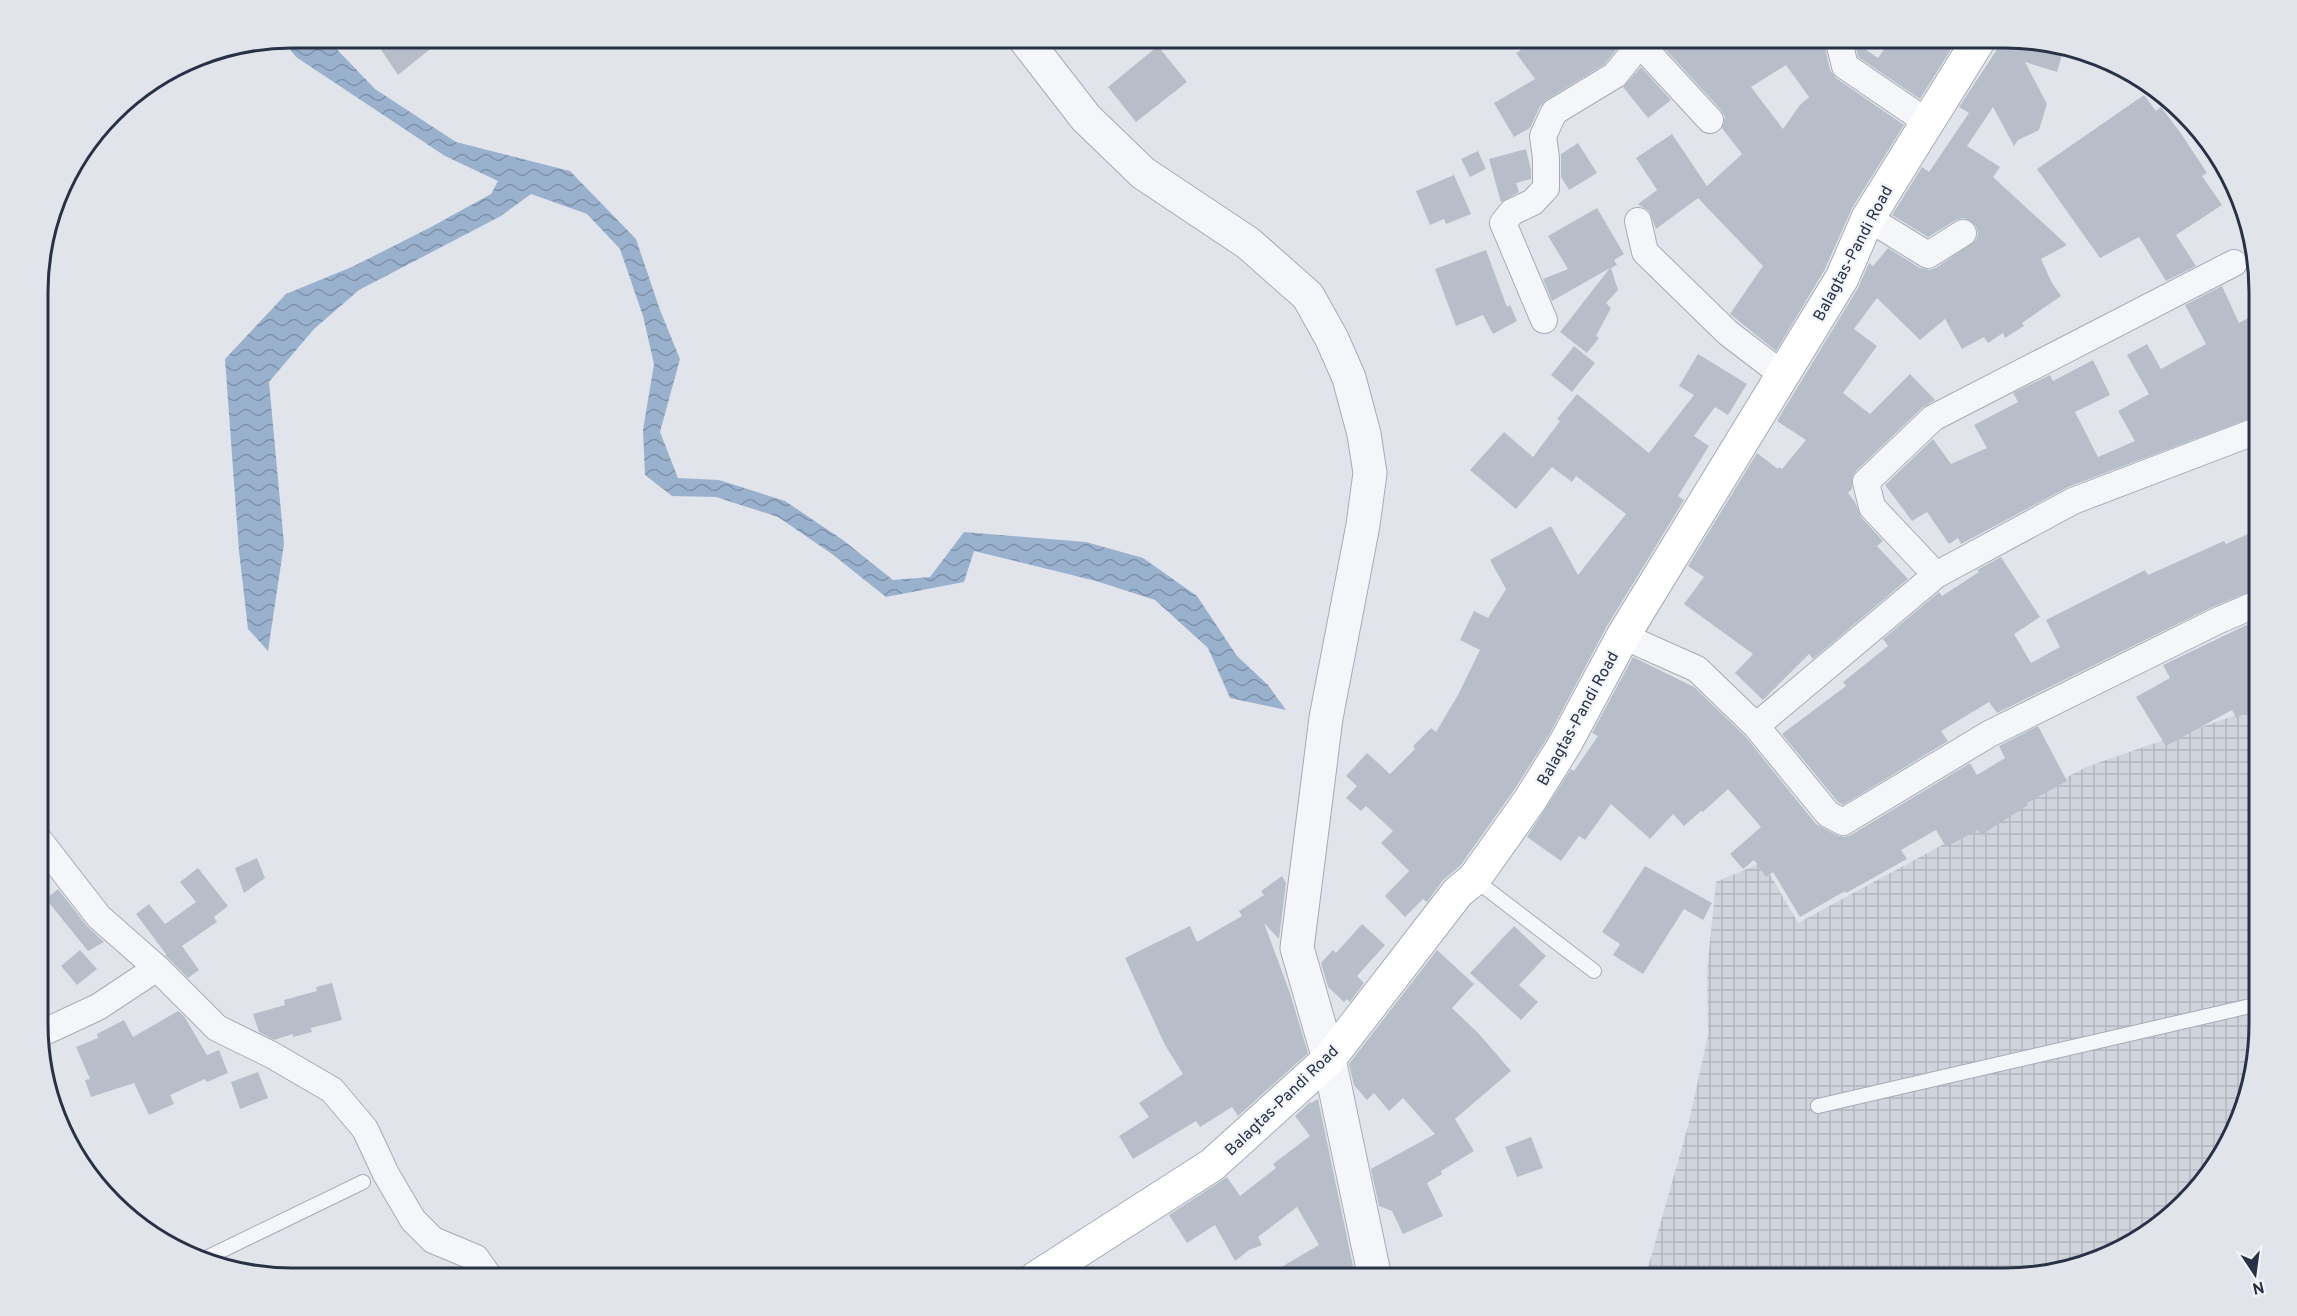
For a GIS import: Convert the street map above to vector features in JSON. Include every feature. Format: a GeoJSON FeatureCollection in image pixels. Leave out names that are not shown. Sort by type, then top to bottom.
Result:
{"type":"FeatureCollection","features":[{"type":"Feature","properties":{"kind":"main road","name":"Balagtas-Pandi Road"},"geometry":{"type":"LineString","coordinates":[[1052,1268],[1212,1165],[1329,1059],[1458,892],[1474,879],[1530,800],[1565,744],[1623,636],[1842,278],[1868,218],[1974,48]]}},
{"type":"Feature","properties":{"kind":"street"},"geometry":{"type":"LineString","coordinates":[[1032,48],[1086,118],[1143,173],[1248,243],[1308,296],[1332,339],[1349,378],[1365,434],[1370,473],[1363,525],[1326,718],[1297,948],[1329,1059],[1374,1268]]}},
{"type":"Feature","properties":{"kind":"street"},"geometry":{"type":"LineString","coordinates":[[1544,320],[1503,223],[1512,212],[1533,202],[1546,188],[1544,136],[1554,112],[1615,75],[1636,48]]}},
{"type":"Feature","properties":{"kind":"street"},"geometry":{"type":"LineString","coordinates":[[1648,48],[1710,120]]}},
{"type":"Feature","properties":{"kind":"street"},"geometry":{"type":"LineString","coordinates":[[1840,48],[1845,66],[1927,122]]}},
{"type":"Feature","properties":{"kind":"street"},"geometry":{"type":"LineString","coordinates":[[1868,218],[1928,255],[1963,233]]}},
{"type":"Feature","properties":{"kind":"street"},"geometry":{"type":"LineString","coordinates":[[1638,221],[1645,252],[1728,333],[1783,375]]}},
{"type":"Feature","properties":{"kind":"street"},"geometry":{"type":"LineString","coordinates":[[1936,575],[1872,507],[1866,483],[1933,418],[2234,263]]}},
{"type":"Feature","properties":{"kind":"street"},"geometry":{"type":"LineString","coordinates":[[1756,726],[1936,575],[2073,501],[2249,434]]}},
{"type":"Feature","properties":{"kind":"street"},"geometry":{"type":"LineString","coordinates":[[1623,636],[1697,669],[1756,726],[1828,814],[1843,822],[1989,734],[2249,607]]}},
{"type":"Feature","properties":{"kind":"street"},"geometry":{"type":"LineString","coordinates":[[48,851],[99,917],[157,968],[217,1028],[272,1055],[332,1090],[366,1129],[386,1174],[412,1220],[434,1240],[476,1258],[483,1268]]}},
{"type":"Feature","properties":{"kind":"street"},"geometry":{"type":"LineString","coordinates":[[48,1030],[98,1007],[157,968]]}},
{"type":"Feature","properties":{"kind":"lane"},"geometry":{"type":"LineString","coordinates":[[1474,879],[1594,971]]}},
{"type":"Feature","properties":{"kind":"lane"},"geometry":{"type":"LineString","coordinates":[[1818,1106],[2249,1006]]}},
{"type":"Feature","properties":{"kind":"lane"},"geometry":{"type":"LineString","coordinates":[[213,1255],[363,1182]]}},
{"type":"Feature","properties":{"kind":"shaded area"},"geometry":{"type":"Polygon","coordinates":[[[2249,710],[2249,1024],[2247,1056],[2241,1087],[2224,1132],[2199,1173],[2178,1197],[2141,1227],[2113,1243],[2083,1255],[2037,1266],[2005,1268],[1648,1268],[1688,1126],[1708,1035],[1707,971],[1716,882],[1763,862],[1798,923],[2086,767],[2249,710]]]}},
{"type":"Feature","properties":{"kind":"water"},"geometry":{"type":"Polygon","coordinates":[[[289,48],[336,48],[375,89],[456,142],[570,171],[636,239],[660,310],[680,359],[660,432],[678,478],[719,480],[785,501],[843,540],[893,580],[930,577],[964,532],[1086,542],[1143,558],[1197,596],[1237,656],[1268,685],[1286,710],[1230,698],[1208,648],[1155,600],[1096,581],[974,551],[964,582],[886,597],[832,554],[778,517],[716,497],[672,496],[645,475],[643,430],[654,364],[643,316],[620,249],[587,214],[531,194],[501,216],[359,290],[314,329],[269,382],[284,544],[268,651],[248,629],[239,551],[225,359],[286,294],[354,266],[431,227],[491,194],[498,181],[445,156],[296,57],[289,48]]]}},
{"type":"Feature","properties":{"kind":"building"},"geometry":{"type":"Polygon","coordinates":[[[380,48],[432,48],[398,75],[380,48]]]}},
{"type":"Feature","properties":{"kind":"building"},"geometry":{"type":"Polygon","coordinates":[[[1156,48],[1160,48],[1187,82],[1136,122],[1108,87],[1156,48]]]}},
{"type":"Feature","properties":{"kind":"building"},"geometry":{"type":"Polygon","coordinates":[[[1523,48],[1618,48],[1605,64],[1546,100],[1540,106],[1530,128],[1514,137],[1494,103],[1535,79],[1516,53],[1523,48]]]}},
{"type":"Feature","properties":{"kind":"building"},"geometry":{"type":"Polygon","coordinates":[[[1664,48],[1825,48],[1830,70],[1836,78],[1904,125],[1852,208],[1825,269],[1776,351],[1730,314],[1763,266],[1698,198],[1656,229],[1649,211],[1638,204],[1657,190],[1636,158],[1672,134],[1707,186],[1742,154],[1722,128],[1725,117],[1664,48]],[[1786,65],[1751,87],[1783,129],[1800,105],[1809,97],[1786,65]]]}},
{"type":"Feature","properties":{"kind":"building"},"geometry":{"type":"Polygon","coordinates":[[[1856,48],[1864,48],[1878,58],[1885,48],[1952,48],[1920,99],[1858,57],[1856,48]]]}},
{"type":"Feature","properties":{"kind":"building"},"geometry":{"type":"Polygon","coordinates":[[[1997,48],[2005,48],[2037,50],[2062,55],[2057,72],[2025,62],[2047,104],[2039,130],[2018,140],[2014,146],[1993,107],[1967,146],[2000,167],[1993,177],[2067,245],[2041,259],[2061,296],[2022,323],[2024,326],[2005,338],[2003,333],[1988,343],[1984,337],[1962,349],[1945,319],[1920,340],[1877,298],[1854,329],[1877,346],[1843,393],[1870,414],[1910,374],[1935,400],[1923,407],[1856,471],[1852,478],[1852,489],[1848,493],[1855,502],[1861,517],[1883,541],[1877,546],[1908,579],[1813,659],[1809,654],[1763,700],[1735,673],[1753,654],[1684,604],[1704,577],[1688,566],[1757,453],[1778,469],[1779,467],[1782,469],[1806,440],[1777,421],[1858,288],[1869,263],[1873,266],[1888,248],[1920,268],[1929,270],[1936,268],[1976,240],[1978,233],[1976,226],[1963,218],[1928,237],[1892,215],[1922,167],[1929,172],[1969,113],[1959,107],[1997,48]]]}},
{"type":"Feature","properties":{"kind":"building"},"geometry":{"type":"Polygon","coordinates":[[[1641,67],[1671,100],[1648,118],[1623,87],[1641,67]]]}},
{"type":"Feature","properties":{"kind":"building"},"geometry":{"type":"Polygon","coordinates":[[[2144,95],[2156,111],[2161,107],[2182,135],[2207,173],[2202,176],[2222,205],[2176,235],[2196,266],[2166,281],[2139,237],[2100,258],[2037,169],[2144,95]]]}},
{"type":"Feature","properties":{"kind":"building"},"geometry":{"type":"Polygon","coordinates":[[[1578,143],[1597,173],[1569,190],[1561,177],[1561,154],[1578,143]]]}},
{"type":"Feature","properties":{"kind":"building"},"geometry":{"type":"Polygon","coordinates":[[[1526,149],[1531,179],[1516,183],[1519,192],[1501,202],[1489,159],[1526,149]]]}},
{"type":"Feature","properties":{"kind":"building"},"geometry":{"type":"Polygon","coordinates":[[[1478,151],[1486,169],[1470,177],[1461,159],[1478,151]]]}},
{"type":"Feature","properties":{"kind":"building"},"geometry":{"type":"Polygon","coordinates":[[[1454,175],[1471,214],[1446,224],[1444,219],[1430,225],[1416,191],[1454,175]]]}},
{"type":"Feature","properties":{"kind":"building"},"geometry":{"type":"Polygon","coordinates":[[[1597,208],[1624,254],[1614,260],[1617,265],[1611,268],[1618,290],[1606,303],[1611,308],[1596,336],[1599,338],[1587,353],[1560,332],[1610,268],[1552,301],[1543,279],[1568,269],[1548,236],[1597,208]]]}},
{"type":"Feature","properties":{"kind":"building"},"geometry":{"type":"Polygon","coordinates":[[[1486,250],[1507,307],[1510,305],[1517,321],[1493,334],[1483,315],[1456,326],[1435,269],[1486,250]]]}},
{"type":"Feature","properties":{"kind":"building"},"geometry":{"type":"Polygon","coordinates":[[[2222,286],[2239,323],[2249,318],[2249,419],[2068,487],[1961,544],[1958,538],[1949,544],[1927,512],[1912,521],[1885,485],[1933,439],[1951,464],[1987,448],[1974,425],[2018,402],[2013,393],[2050,375],[2053,381],[2093,360],[2110,395],[2075,412],[2098,457],[2135,441],[2118,411],[2149,394],[2127,355],[2147,344],[2161,369],[2206,344],[2185,305],[2222,286]]]}},
{"type":"Feature","properties":{"kind":"building"},"geometry":{"type":"Polygon","coordinates":[[[1574,346],[1595,363],[1572,392],[1551,375],[1574,346]]]}},
{"type":"Feature","properties":{"kind":"building"},"geometry":{"type":"Polygon","coordinates":[[[1698,354],[1747,384],[1728,415],[1715,407],[1694,436],[1709,446],[1678,496],[1684,500],[1607,626],[1549,735],[1514,790],[1460,866],[1443,880],[1427,902],[1423,899],[1405,917],[1385,896],[1409,871],[1381,843],[1393,831],[1366,806],[1361,811],[1346,798],[1357,786],[1346,776],[1367,753],[1390,774],[1415,749],[1413,746],[1431,728],[1436,732],[1458,695],[1480,650],[1460,640],[1474,611],[1488,618],[1506,589],[1490,560],[1551,526],[1578,575],[1626,514],[1576,476],[1572,482],[1552,467],[1516,509],[1470,470],[1504,432],[1533,457],[1560,421],[1557,419],[1577,394],[1649,453],[1694,395],[1679,386],[1698,354]]]}},
{"type":"Feature","properties":{"kind":"building"},"geometry":{"type":"Polygon","coordinates":[[[2249,534],[2249,592],[2210,608],[1997,713],[1989,702],[1941,731],[1948,741],[1843,805],[1838,802],[1782,734],[1846,686],[1843,682],[1888,646],[1883,639],[1939,592],[1942,596],[1979,572],[1977,570],[2001,557],[2040,617],[2014,634],[2031,663],[2060,647],[2046,620],[2145,570],[2148,575],[2224,541],[2226,544],[2249,534]]]}},
{"type":"Feature","properties":{"kind":"building"},"geometry":{"type":"Polygon","coordinates":[[[2249,624],[2249,711],[2236,718],[2232,710],[2166,746],[2136,697],[2170,678],[2163,665],[2249,624]]]}},
{"type":"Feature","properties":{"kind":"building"},"geometry":{"type":"Polygon","coordinates":[[[1633,657],[1694,687],[1745,736],[1816,824],[1836,835],[1844,837],[1851,835],[1970,763],[1977,775],[2005,758],[1999,746],[2038,726],[2067,781],[2027,803],[2028,805],[1981,835],[1978,830],[1946,847],[1936,830],[1901,850],[1907,859],[1800,917],[1773,872],[1766,877],[1754,860],[1743,869],[1730,854],[1761,827],[1728,789],[1684,826],[1673,814],[1650,839],[1611,804],[1585,840],[1579,836],[1561,861],[1527,837],[1571,769],[1574,771],[1598,736],[1592,733],[1633,657]]]}},
{"type":"Feature","properties":{"kind":"building"},"geometry":{"type":"Polygon","coordinates":[[[257,858],[265,878],[244,893],[235,868],[257,858]]]}},
{"type":"Feature","properties":{"kind":"building"},"geometry":{"type":"Polygon","coordinates":[[[1645,866],[1712,903],[1703,920],[1684,909],[1643,974],[1613,955],[1620,944],[1602,932],[1645,866]]]}},
{"type":"Feature","properties":{"kind":"building"},"geometry":{"type":"Polygon","coordinates":[[[198,868],[228,906],[214,917],[217,922],[182,946],[199,970],[188,978],[165,955],[136,914],[149,904],[165,924],[196,902],[180,882],[198,868]]]}},
{"type":"Feature","properties":{"kind":"building"},"geometry":{"type":"Polygon","coordinates":[[[1282,876],[1286,883],[1279,939],[1264,923],[1290,993],[1308,1053],[1238,1116],[1232,1107],[1200,1127],[1196,1121],[1133,1159],[1119,1136],[1149,1117],[1139,1103],[1183,1074],[1165,1045],[1125,958],[1190,926],[1197,942],[1242,916],[1239,911],[1264,895],[1261,891],[1282,876]]]}},
{"type":"Feature","properties":{"kind":"building"},"geometry":{"type":"Polygon","coordinates":[[[58,889],[87,926],[104,942],[88,951],[48,901],[48,897],[58,889]]]}},
{"type":"Feature","properties":{"kind":"building"},"geometry":{"type":"Polygon","coordinates":[[[1362,924],[1385,945],[1357,976],[1364,983],[1350,1002],[1347,999],[1344,1002],[1328,987],[1321,963],[1333,950],[1336,953],[1362,924]]]}},
{"type":"Feature","properties":{"kind":"building"},"geometry":{"type":"Polygon","coordinates":[[[1514,926],[1546,956],[1519,985],[1538,1002],[1521,1020],[1470,973],[1514,926]]]}},
{"type":"Feature","properties":{"kind":"building"},"geometry":{"type":"Polygon","coordinates":[[[80,950],[97,969],[77,985],[61,966],[80,950]]]}},
{"type":"Feature","properties":{"kind":"building"},"geometry":{"type":"Polygon","coordinates":[[[1437,950],[1474,984],[1452,1008],[1479,1034],[1511,1071],[1455,1119],[1474,1151],[1441,1171],[1442,1174],[1427,1183],[1443,1216],[1403,1234],[1392,1211],[1379,1206],[1371,1169],[1435,1134],[1403,1098],[1389,1111],[1374,1093],[1367,1100],[1354,1085],[1349,1064],[1437,950]]]}},
{"type":"Feature","properties":{"kind":"building"},"geometry":{"type":"Polygon","coordinates":[[[332,983],[342,1020],[311,1028],[312,1032],[293,1037],[293,1034],[274,1040],[259,1032],[253,1014],[285,1005],[284,1000],[317,991],[316,987],[332,983]]]}},
{"type":"Feature","properties":{"kind":"building"},"geometry":{"type":"Polygon","coordinates":[[[178,1011],[184,1016],[207,1055],[219,1050],[228,1073],[207,1082],[205,1079],[170,1095],[174,1104],[149,1115],[134,1083],[91,1097],[85,1080],[90,1079],[76,1047],[98,1038],[97,1034],[124,1020],[133,1037],[178,1011]]]}},
{"type":"Feature","properties":{"kind":"building"},"geometry":{"type":"Polygon","coordinates":[[[258,1072],[268,1098],[240,1109],[231,1082],[258,1072]]]}},
{"type":"Feature","properties":{"kind":"building"},"geometry":{"type":"Polygon","coordinates":[[[1318,1099],[1353,1266],[1350,1268],[1284,1268],[1283,1266],[1319,1245],[1297,1207],[1258,1237],[1262,1245],[1249,1250],[1235,1261],[1215,1225],[1187,1243],[1169,1215],[1227,1177],[1240,1196],[1276,1168],[1273,1164],[1310,1136],[1295,1116],[1318,1099]]]}},
{"type":"Feature","properties":{"kind":"building"},"geometry":{"type":"Polygon","coordinates":[[[1531,1137],[1543,1168],[1517,1177],[1505,1147],[1531,1137]]]}}]}
